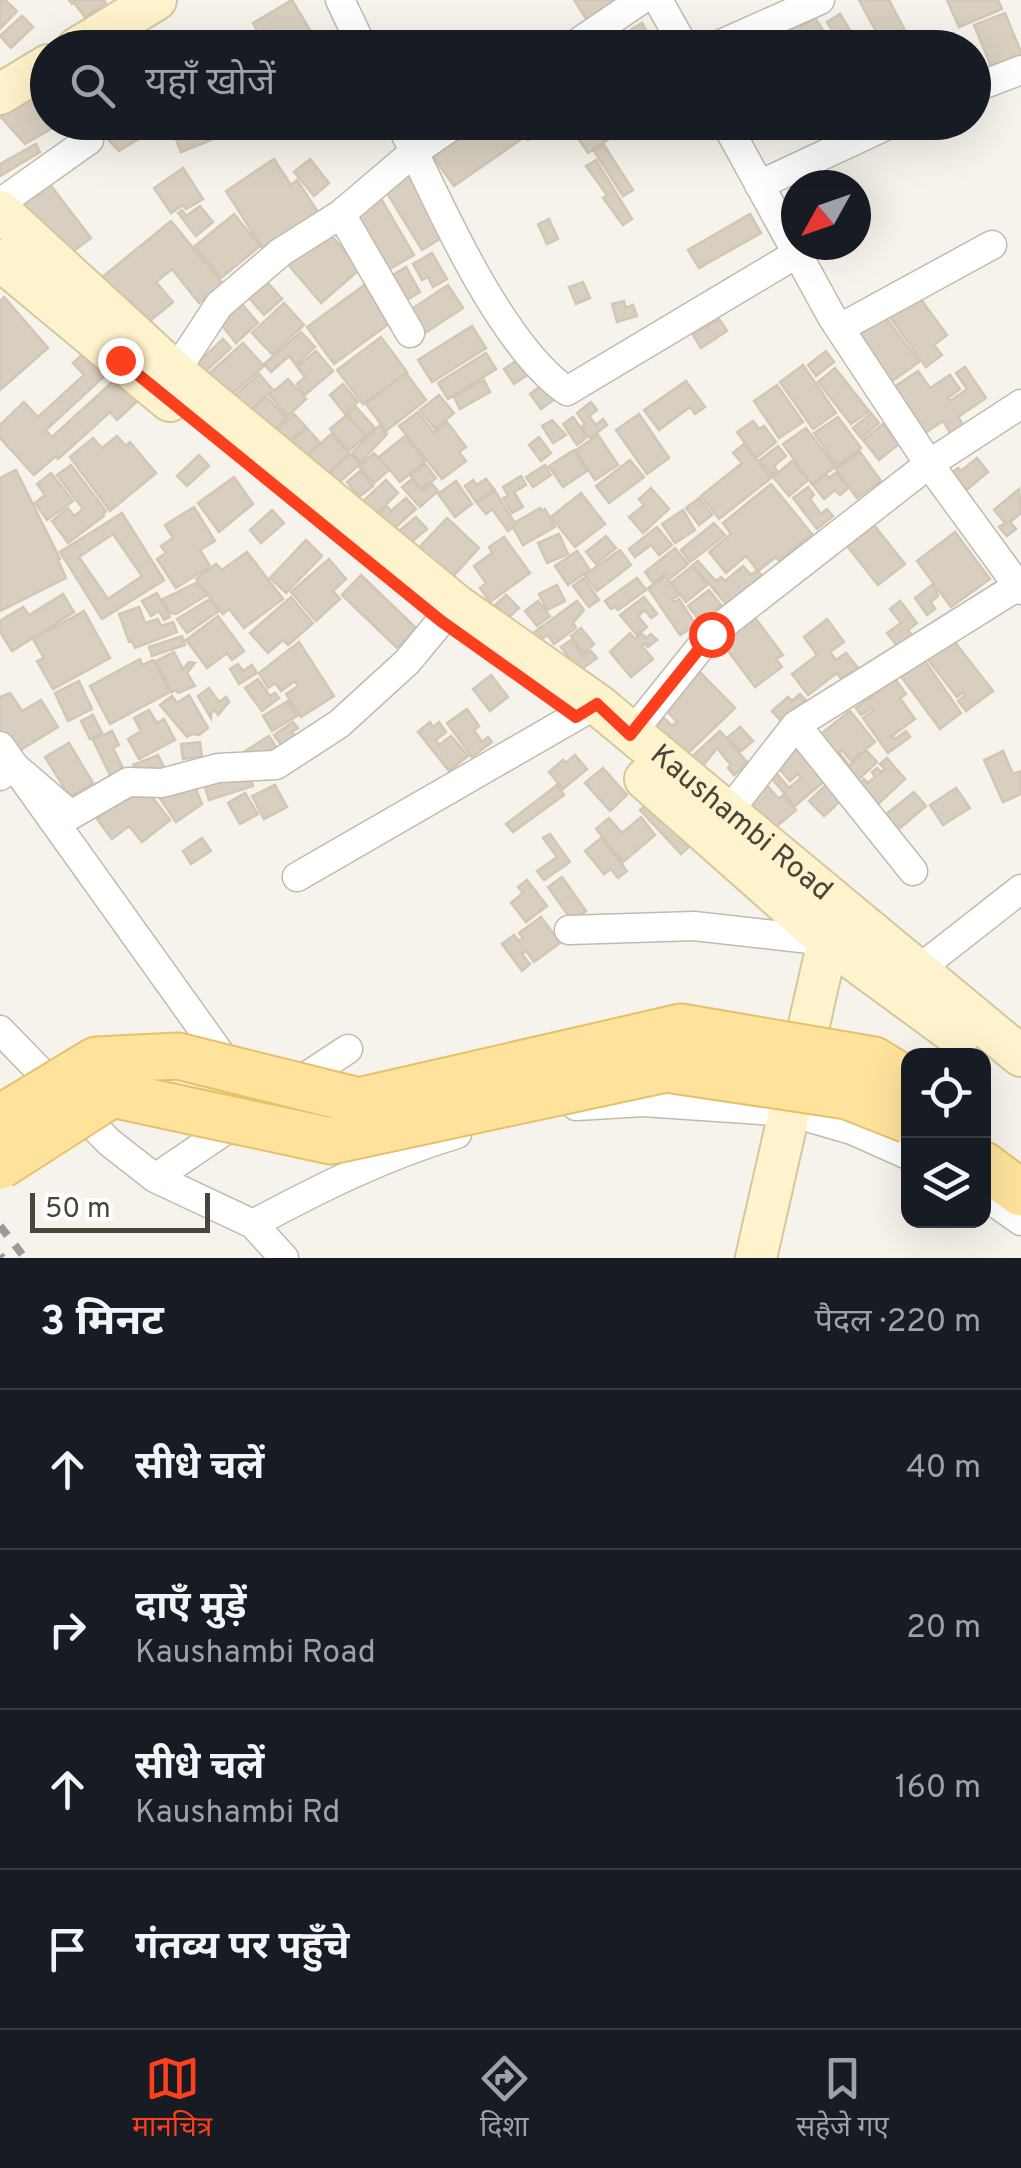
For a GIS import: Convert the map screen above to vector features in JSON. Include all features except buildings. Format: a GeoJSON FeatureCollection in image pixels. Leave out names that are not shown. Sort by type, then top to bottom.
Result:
{"type":"FeatureCollection","features":[{"type":"Feature","properties":{"kind":"main road"},"geometry":{"type":"LineString","coordinates":[[107,30],[156,0]]}},
{"type":"Feature","properties":{"kind":"main road"},"geometry":{"type":"LineString","coordinates":[[0,94],[30,76]]}},
{"type":"Feature","properties":{"kind":"main road","name":"Kaushambi Road"},"geometry":{"type":"LineString","coordinates":[[0,211],[17,272],[175,372],[448,612],[586,711],[630,735],[728,812],[840,927],[919,970],[1021,1056]]}},
{"type":"Feature","properties":{"kind":"main road"},"geometry":{"type":"LineString","coordinates":[[17,272],[448,612]]}},
{"type":"Feature","properties":{"kind":"main road"},"geometry":{"type":"LineString","coordinates":[[586,711],[840,927],[973,1048]]}},
{"type":"Feature","properties":{"kind":"main road"},"geometry":{"type":"LineString","coordinates":[[756,1258],[840,927]]}},
{"type":"Feature","properties":{"kind":"main road"},"geometry":{"type":"LineString","coordinates":[[0,1118],[96,1060],[178,1056],[359,1101],[681,1028],[874,1060],[901,1077]]}},
{"type":"Feature","properties":{"kind":"main road"},"geometry":{"type":"LineString","coordinates":[[991,1063],[1021,1088]]}},
{"type":"Feature","properties":{"kind":"main road"},"geometry":{"type":"LineString","coordinates":[[0,1166],[112,1094],[330,1141],[666,1068],[848,1096],[901,1117]]}},
{"type":"Feature","properties":{"kind":"main road"},"geometry":{"type":"LineString","coordinates":[[991,1135],[1021,1156]]}},
{"type":"Feature","properties":{"kind":"main road"},"geometry":{"type":"LineString","coordinates":[[991,1170],[1021,1192]]}},
{"type":"Feature","properties":{"kind":"street"},"geometry":{"type":"LineString","coordinates":[[340,0],[354,30]]}},
{"type":"Feature","properties":{"kind":"street"},"geometry":{"type":"LineString","coordinates":[[597,30],[641,0]]}},
{"type":"Feature","properties":{"kind":"street"},"geometry":{"type":"LineString","coordinates":[[658,0],[675,30]]}},
{"type":"Feature","properties":{"kind":"street"},"geometry":{"type":"LineString","coordinates":[[752,30],[820,0]]}},
{"type":"Feature","properties":{"kind":"street"},"geometry":{"type":"LineString","coordinates":[[991,81],[1021,70]]}},
{"type":"Feature","properties":{"kind":"street"},"geometry":{"type":"LineString","coordinates":[[0,202],[90,140]]}},
{"type":"Feature","properties":{"kind":"street"},"geometry":{"type":"LineString","coordinates":[[408,140],[477,275],[516,338],[545,376],[568,391],[786,260]]}},
{"type":"Feature","properties":{"kind":"street"},"geometry":{"type":"LineString","coordinates":[[175,372],[219,305],[281,252],[341,214],[432,140]]}},
{"type":"Feature","properties":{"kind":"street"},"geometry":{"type":"LineString","coordinates":[[736,140],[781,223]]}},
{"type":"Feature","properties":{"kind":"street"},"geometry":{"type":"LineString","coordinates":[[759,184],[855,140]]}},
{"type":"Feature","properties":{"kind":"street"},"geometry":{"type":"LineString","coordinates":[[341,214],[410,333]]}},
{"type":"Feature","properties":{"kind":"street"},"geometry":{"type":"LineString","coordinates":[[840,328],[992,245]]}},
{"type":"Feature","properties":{"kind":"street"},"geometry":{"type":"LineString","coordinates":[[728,812],[796,725],[1020,587],[929,464],[840,328],[802,260]]}},
{"type":"Feature","properties":{"kind":"street"},"geometry":{"type":"LineString","coordinates":[[630,735],[711,634],[929,464],[1021,404]]}},
{"type":"Feature","properties":{"kind":"street"},"geometry":{"type":"LineString","coordinates":[[5,762],[71,816],[128,782],[162,783],[218,768],[276,764],[339,724],[407,662],[448,612]]}},
{"type":"Feature","properties":{"kind":"street"},"geometry":{"type":"LineString","coordinates":[[296,877],[586,711]]}},
{"type":"Feature","properties":{"kind":"street"},"geometry":{"type":"LineString","coordinates":[[796,725],[913,871]]}},
{"type":"Feature","properties":{"kind":"street"},"geometry":{"type":"LineString","coordinates":[[5,762],[259,1108]]}},
{"type":"Feature","properties":{"kind":"street"},"geometry":{"type":"LineString","coordinates":[[919,970],[1021,889]]}},
{"type":"Feature","properties":{"kind":"street"},"geometry":{"type":"LineString","coordinates":[[569,930],[840,927]]}},
{"type":"Feature","properties":{"kind":"street"},"geometry":{"type":"LineString","coordinates":[[0,1030],[110,1142],[155,1178],[253,1224],[284,1258]]}},
{"type":"Feature","properties":{"kind":"street"},"geometry":{"type":"LineString","coordinates":[[155,1178],[348,1048]]}},
{"type":"Feature","properties":{"kind":"street"},"geometry":{"type":"LineString","coordinates":[[253,1224],[340,1177],[407,1149],[552,1107],[644,1102],[790,1112],[852,1130],[901,1152]]}},
{"type":"Feature","properties":{"kind":"street"},"geometry":{"type":"LineString","coordinates":[[991,1200],[1021,1220]]}},
{"type":"Feature","properties":{"kind":"railway"},"geometry":{"type":"LineString","coordinates":[[0,1226],[25,1258]]}},
{"type":"Feature","properties":{"kind":"route"},"geometry":{"type":"LineString","coordinates":[[120,360],[441,621],[576,717],[597,704],[630,735],[711,634]]}}]}
